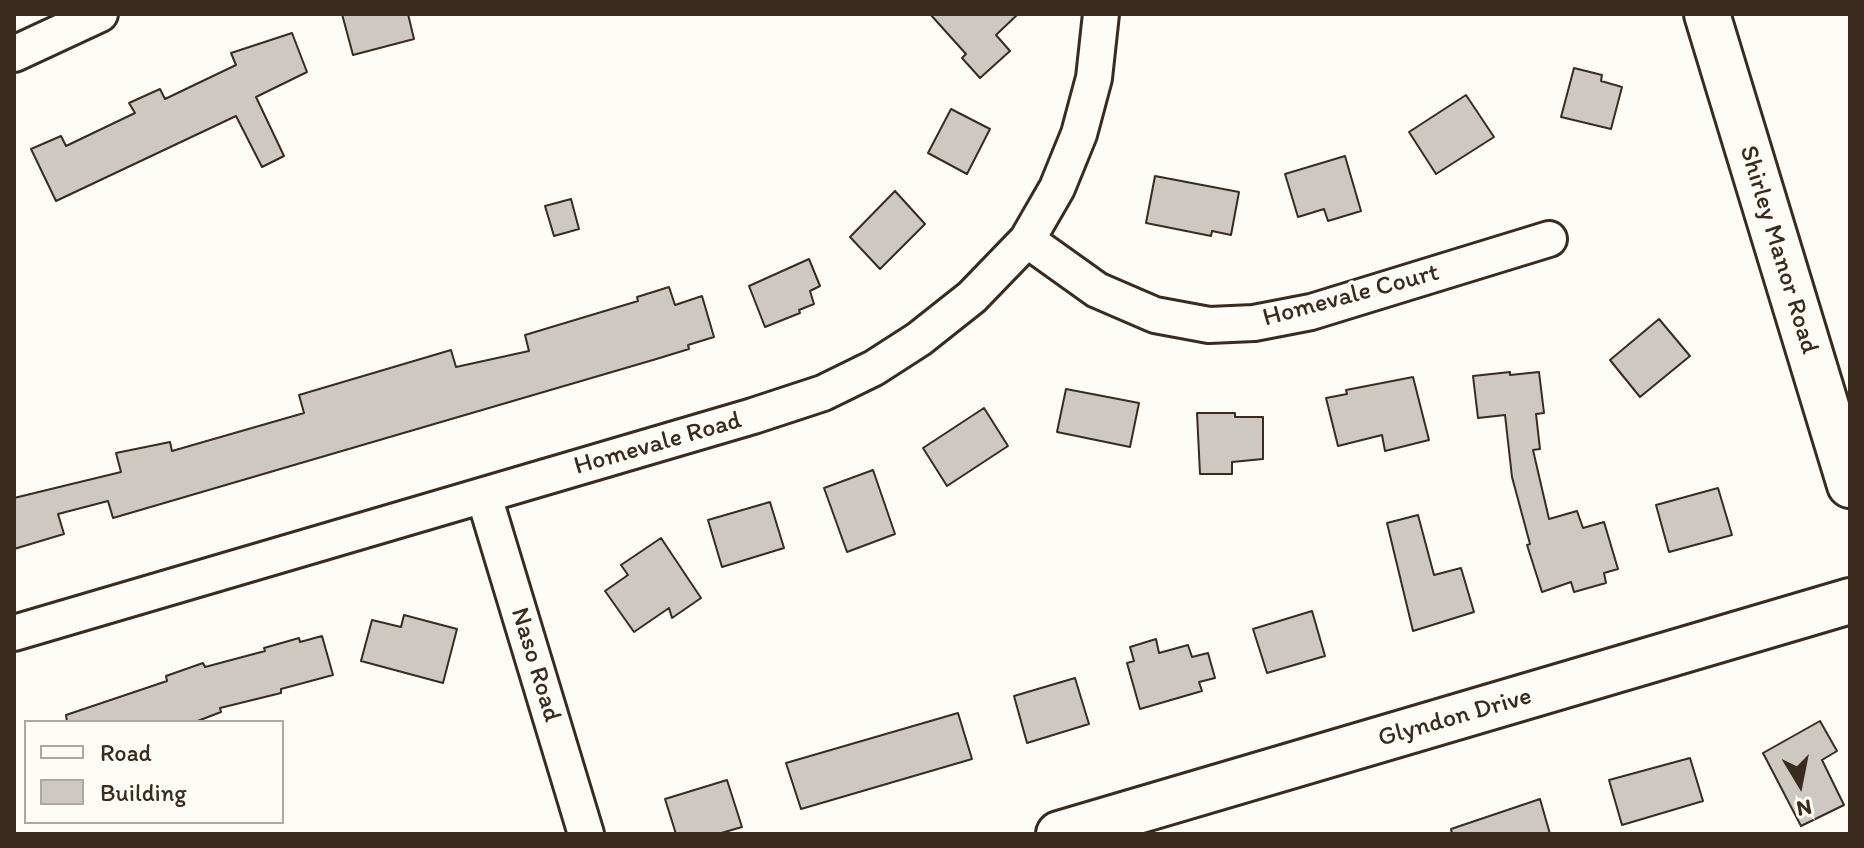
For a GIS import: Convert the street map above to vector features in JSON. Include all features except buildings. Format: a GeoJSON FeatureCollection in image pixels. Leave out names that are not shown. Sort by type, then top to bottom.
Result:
{"type":"FeatureCollection","features":[{"type":"Feature","properties":{"kind":"street"},"geometry":{"type":"LineString","coordinates":[[14,54],[100,14]]}},
{"type":"Feature","properties":{"kind":"street","name":"Homevale Road"},"geometry":{"type":"LineString","coordinates":[[14,633],[823,393],[874,368],[919,339],[972,297],[1027,240],[1057,188],[1079,134],[1094,78],[1101,14]]}},
{"type":"Feature","properties":{"kind":"street","name":"Shirley Manor Road"},"geometry":{"type":"LineString","coordinates":[[1707,14],[1850,485]]}},
{"type":"Feature","properties":{"kind":"street","name":"Homevale Court"},"geometry":{"type":"LineString","coordinates":[[1027,240],[1097,290],[1155,315],[1209,325],[1254,323],[1311,312],[1549,239]]}},
{"type":"Feature","properties":{"kind":"street","name":"Naso Road"},"geometry":{"type":"LineString","coordinates":[[484,496],[586,834]]}},
{"type":"Feature","properties":{"kind":"street","name":"Glyndon Drive"},"geometry":{"type":"LineString","coordinates":[[1059,834],[1850,601]]}}]}
